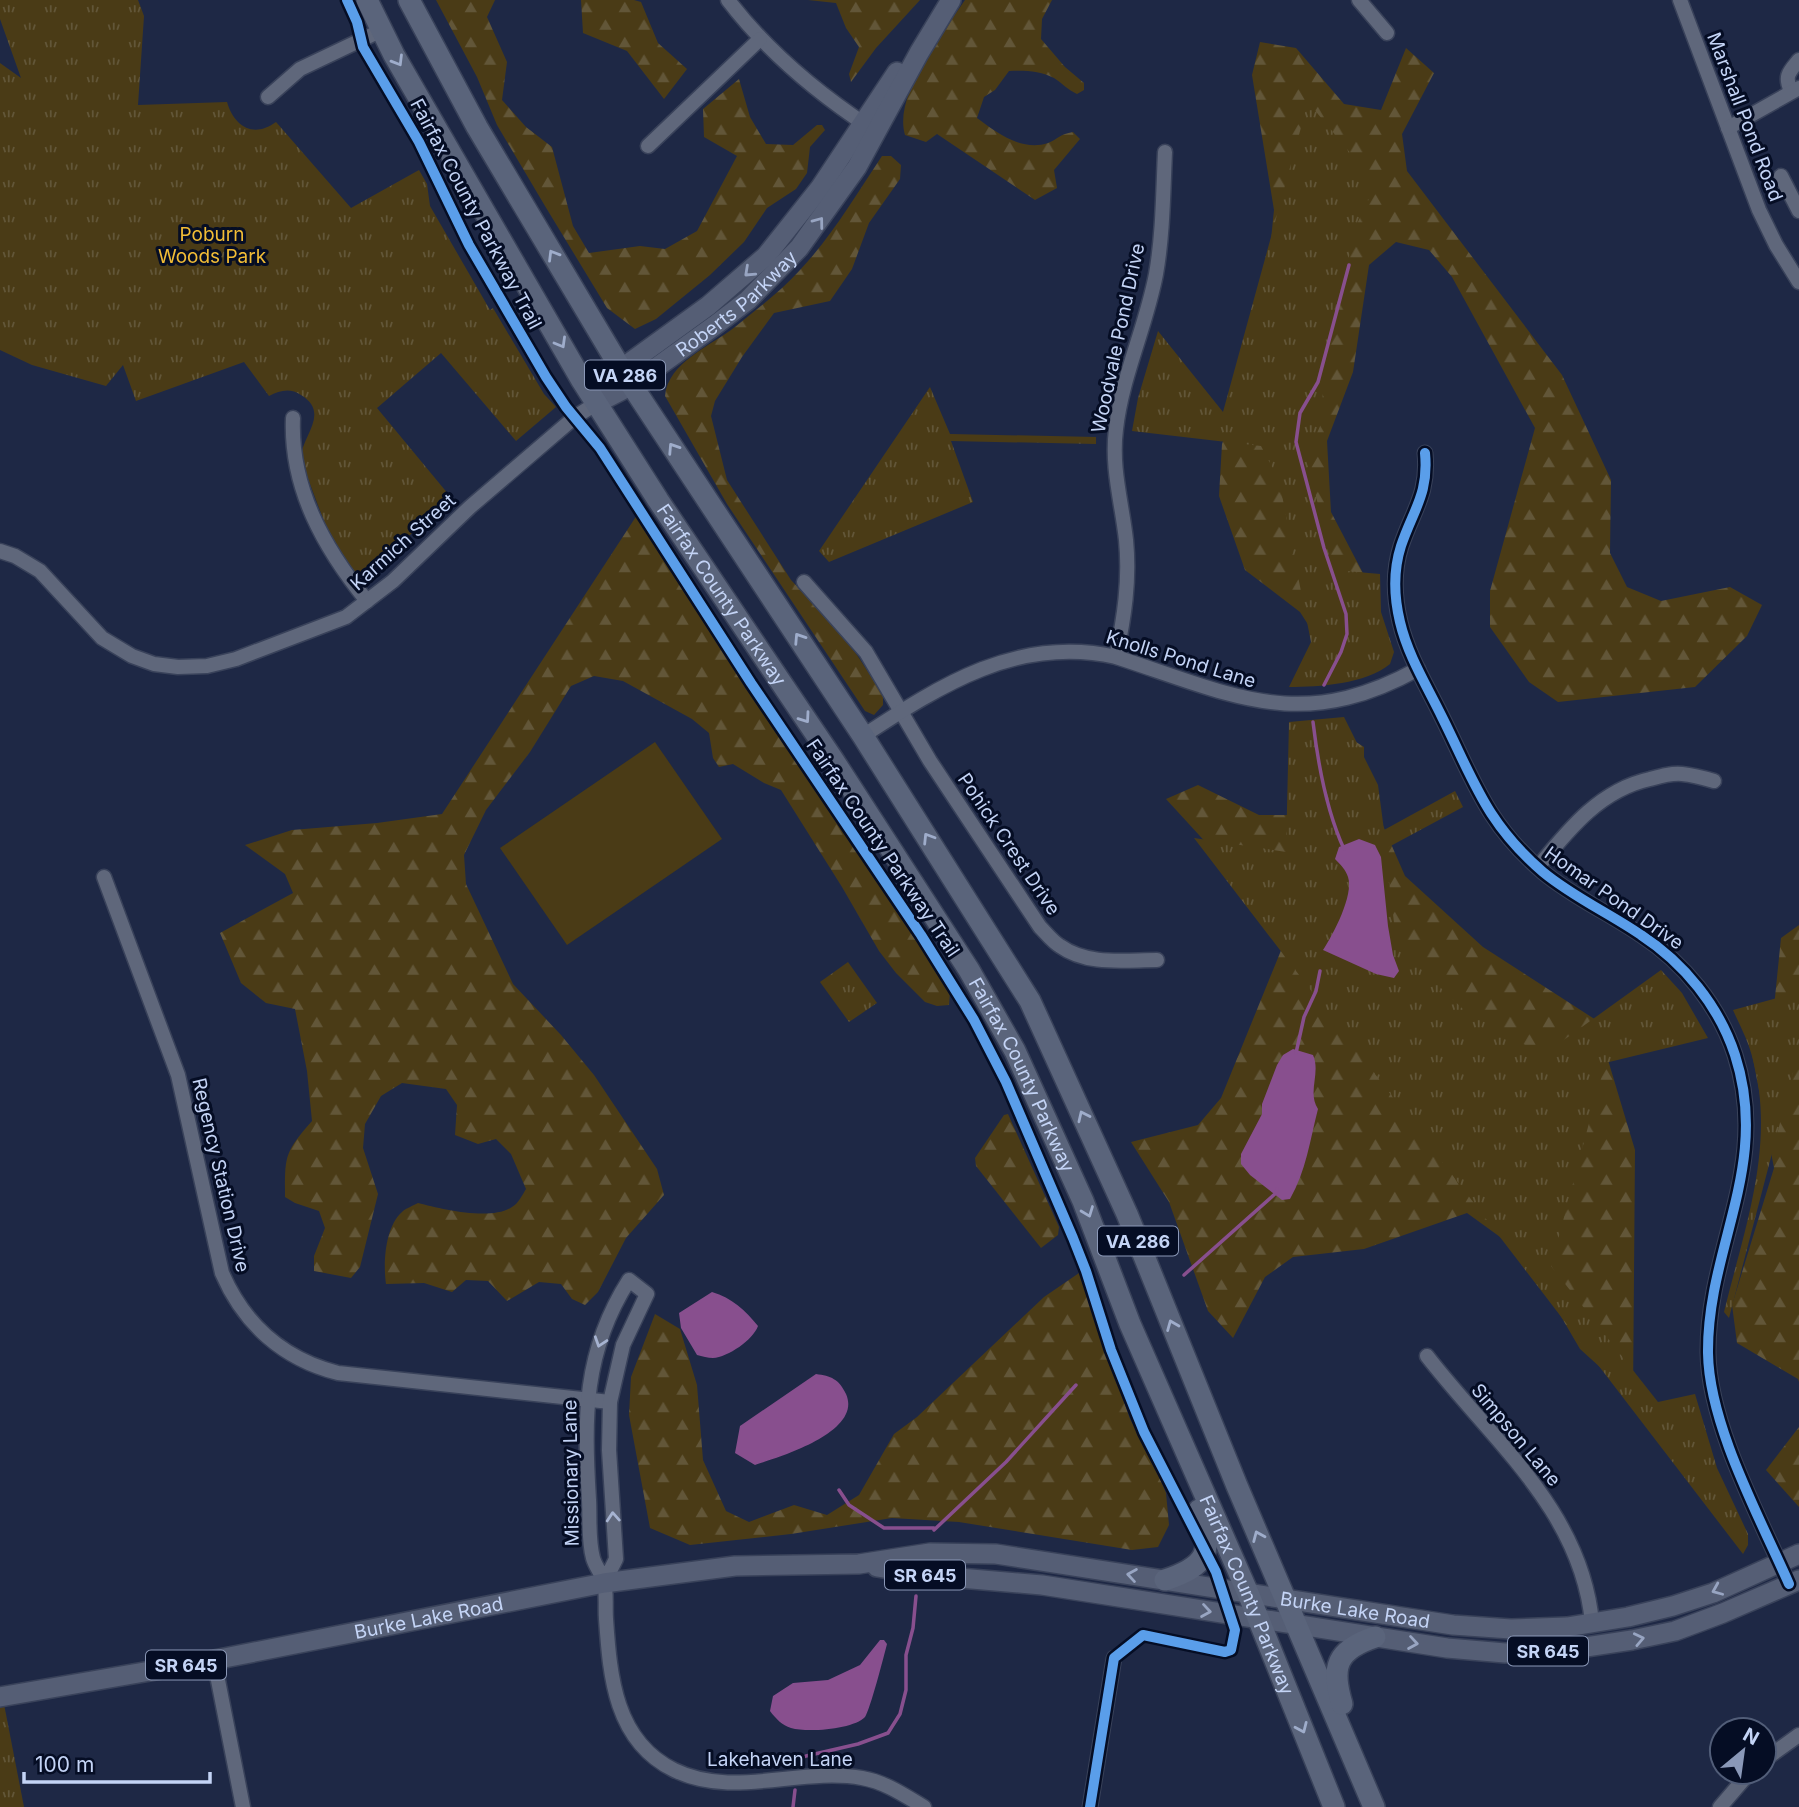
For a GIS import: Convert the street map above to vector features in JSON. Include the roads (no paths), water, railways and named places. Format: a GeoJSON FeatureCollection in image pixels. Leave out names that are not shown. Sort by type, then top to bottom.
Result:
{"type":"FeatureCollection","features":[{"type":"Feature","properties":{"kind":"highway","name":"Fairfax County Parkway"},"geometry":{"type":"LineString","coordinates":[[367,0],[394,55],[597,403],[658,500],[832,758],[993,1010],[1033,1086],[1083,1201],[1130,1324],[1248,1593],[1334,1807]]}},
{"type":"Feature","properties":{"kind":"highway","name":"Fairfax County Parkway"},"geometry":{"type":"LineString","coordinates":[[410,0],[477,127],[627,377],[863,736],[1030,1001],[1127,1214],[1237,1486],[1374,1807]]}},
{"type":"Feature","properties":{"kind":"highway"},"geometry":{"type":"LineString","coordinates":[[1166,1580],[1189,1572],[1199,1562],[1207,1542],[1207,1532],[1178,1437]]}},
{"type":"Feature","properties":{"kind":"highway"},"geometry":{"type":"LineString","coordinates":[[1362,1777],[1335,1679],[1337,1665],[1345,1652],[1356,1643],[1375,1637]]}},
{"type":"Feature","properties":{"kind":"main road","name":"Roberts Parkway"},"geometry":{"type":"LineString","coordinates":[[597,403],[627,377],[748,300],[780,269],[820,221],[918,41],[950,0]]}},
{"type":"Feature","properties":{"kind":"main road","name":"Burke Lake Road"},"geometry":{"type":"LineString","coordinates":[[0,1697],[214,1660],[604,1583],[735,1566],[859,1564],[930,1553],[996,1554],[1453,1625],[1511,1629],[1567,1628],[1673,1606],[1713,1593],[1799,1554]]}},
{"type":"Feature","properties":{"kind":"main road","name":"Burke Lake Road"},"geometry":{"type":"LineString","coordinates":[[859,1564],[925,1575],[1042,1585],[1447,1648],[1505,1653],[1566,1650],[1675,1631],[1794,1582]]}},
{"type":"Feature","properties":{"kind":"street"},"geometry":{"type":"LineString","coordinates":[[728,0],[760,39],[817,89],[871,128]]}},
{"type":"Feature","properties":{"kind":"street"},"geometry":{"type":"LineString","coordinates":[[1359,0],[1387,33]]}},
{"type":"Feature","properties":{"kind":"street","name":"Marshall Pond Road"},"geometry":{"type":"LineString","coordinates":[[1680,0],[1759,210],[1776,245],[1799,282]]}},
{"type":"Feature","properties":{"kind":"street"},"geometry":{"type":"LineString","coordinates":[[268,97],[300,69],[382,30]]}},
{"type":"Feature","properties":{"kind":"street"},"geometry":{"type":"LineString","coordinates":[[648,146],[760,39]]}},
{"type":"Feature","properties":{"kind":"street"},"geometry":{"type":"LineString","coordinates":[[1728,128],[1795,89],[1786,81],[1787,74],[1799,60]]}},
{"type":"Feature","properties":{"kind":"street","name":"Woodvale Pond Drive"},"geometry":{"type":"LineString","coordinates":[[1116,657],[1126,606],[1128,571],[1126,538],[1116,475],[1116,430],[1156,275],[1165,152]]}},
{"type":"Feature","properties":{"kind":"street"},"geometry":{"type":"LineString","coordinates":[[1781,176],[1799,211]]}},
{"type":"Feature","properties":{"kind":"street","name":"Karmich Street"},"geometry":{"type":"LineString","coordinates":[[0,551],[15,556],[40,571],[86,623],[114,647],[154,664],[194,668],[243,657],[346,617],[393,581],[470,507],[575,417],[597,403]]}},
{"type":"Feature","properties":{"kind":"street"},"geometry":{"type":"LineString","coordinates":[[293,418],[294,462],[313,517],[330,551],[367,601]]}},
{"type":"Feature","properties":{"kind":"street","name":"Homar Pond Drive"},"geometry":{"type":"LineString","coordinates":[[1425,453],[1425,485],[1400,549],[1395,584],[1401,625],[1418,669],[1483,804],[1506,836],[1538,867],[1589,904],[1640,933],[1674,961],[1710,1003],[1734,1051],[1745,1096],[1746,1147],[1741,1180],[1712,1301],[1708,1336],[1709,1371],[1715,1404],[1726,1438],[1780,1562],[1794,1582]]}},
{"type":"Feature","properties":{"kind":"street","name":"Pohick Crest Drive"},"geometry":{"type":"LineString","coordinates":[[804,582],[866,652],[900,712],[1040,927],[1060,946],[1082,957],[1101,961],[1157,960]]}},
{"type":"Feature","properties":{"kind":"street","name":"Knolls Pond Lane"},"geometry":{"type":"LineString","coordinates":[[863,736],[957,679],[1013,657],[1059,652],[1096,652],[1241,698],[1288,705],[1356,696],[1395,682],[1418,669]]}},
{"type":"Feature","properties":{"kind":"street"},"geometry":{"type":"LineString","coordinates":[[1538,867],[1566,833],[1595,805],[1627,786],[1670,774],[1714,781]]}},
{"type":"Feature","properties":{"kind":"street","name":"Regency Station Drive"},"geometry":{"type":"LineString","coordinates":[[104,877],[178,1075],[222,1273],[236,1302],[256,1327],[291,1354],[338,1373],[610,1402]]}},
{"type":"Feature","properties":{"kind":"street","name":"Missionary Lane"},"geometry":{"type":"LineString","coordinates":[[628,1280],[646,1294],[623,1345],[610,1402],[609,1450],[616,1559],[604,1583],[593,1558],[586,1447],[587,1401],[590,1377],[601,1337],[614,1303],[628,1280]]}},
{"type":"Feature","properties":{"kind":"street","name":"Simpson Lane"},"geometry":{"type":"LineString","coordinates":[[1427,1356],[1452,1389],[1534,1482],[1561,1523],[1584,1577],[1592,1623]]}},
{"type":"Feature","properties":{"kind":"street","name":"Lakehaven Lane"},"geometry":{"type":"LineString","coordinates":[[604,1583],[615,1696],[633,1735],[656,1759],[686,1776],[716,1782],[843,1776],[863,1778],[894,1788],[924,1807]]}},
{"type":"Feature","properties":{"kind":"street"},"geometry":{"type":"LineString","coordinates":[[1090,1807],[1114,1658]]}},
{"type":"Feature","properties":{"kind":"street"},"geometry":{"type":"LineString","coordinates":[[214,1660],[243,1807]]}},
{"type":"Feature","properties":{"kind":"street"},"geometry":{"type":"LineString","coordinates":[[1778,1749],[1799,1735]]}},
{"type":"Feature","properties":{"kind":"street"},"geometry":{"type":"LineString","coordinates":[[1720,1807],[1738,1786]]}},
{"type":"Feature","properties":{"kind":"waterway"},"geometry":{"type":"LineString","coordinates":[[1324,685],[1347,634],[1346,614],[1324,548],[1296,442],[1300,413],[1318,382],[1349,265]]}},
{"type":"Feature","properties":{"kind":"waterway"},"geometry":{"type":"LineString","coordinates":[[1313,722],[1324,787],[1332,819],[1344,849]]}},
{"type":"Feature","properties":{"kind":"waterway"},"geometry":{"type":"LineString","coordinates":[[1296,1053],[1304,1017],[1316,991],[1320,971]]}},
{"type":"Feature","properties":{"kind":"waterway"},"geometry":{"type":"LineString","coordinates":[[1184,1275],[1276,1193],[1277,1189]]}},
{"type":"Feature","properties":{"kind":"waterway"},"geometry":{"type":"LineString","coordinates":[[934,1530],[1006,1462],[1076,1385]]}},
{"type":"Feature","properties":{"kind":"waterway"},"geometry":{"type":"LineString","coordinates":[[839,1490],[849,1505],[884,1528],[934,1528]]}},
{"type":"Feature","properties":{"kind":"waterway"},"geometry":{"type":"LineString","coordinates":[[798,1764],[800,1759],[806,1756],[858,1744],[888,1733],[900,1714],[906,1690],[906,1655],[913,1628],[916,1596]]}},
{"type":"Feature","properties":{"kind":"waterway"},"geometry":{"type":"LineString","coordinates":[[793,1807],[795,1790]]}},
{"type":"Feature","properties":{"kind":"park label","name":"Poburn Woods Park"},"geometry":{"type":"Point","coordinates":[212,245]}}]}
